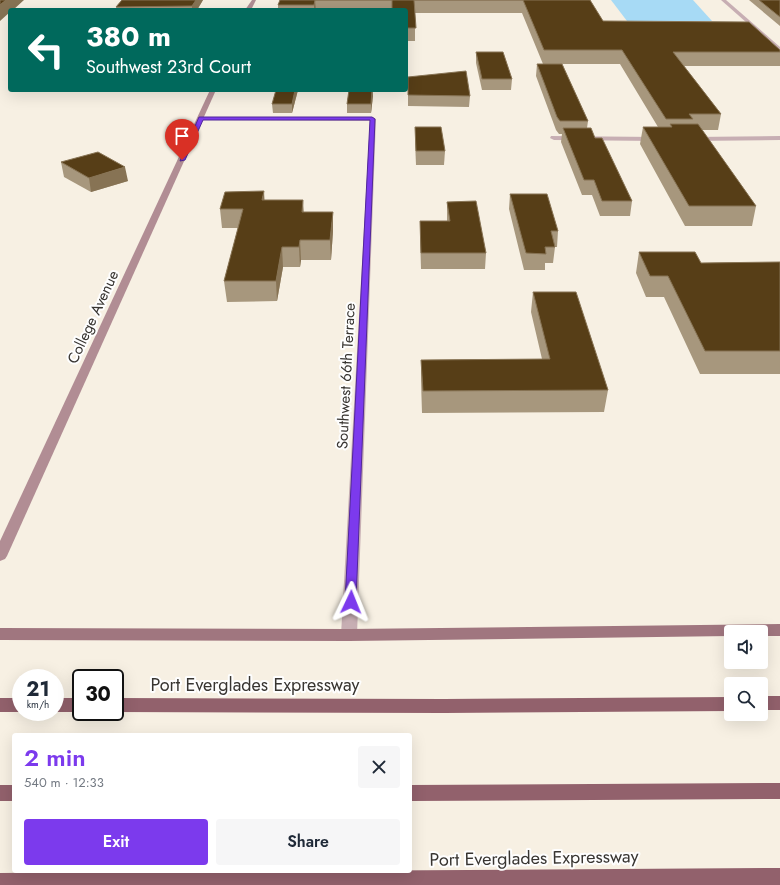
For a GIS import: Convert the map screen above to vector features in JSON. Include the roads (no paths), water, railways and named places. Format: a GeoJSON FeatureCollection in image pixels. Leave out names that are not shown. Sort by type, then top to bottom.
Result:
{"type":"FeatureCollection","features":[{"type":"Feature","properties":{"kind":"highway"},"geometry":{"type":"LineString","coordinates":[[768,703],[780,703]]}},
{"type":"Feature","properties":{"kind":"highway","name":"Port Everglades Expressway"},"geometry":{"type":"LineString","coordinates":[[124,705],[444,706],[724,704]]}},
{"type":"Feature","properties":{"kind":"highway"},"geometry":{"type":"LineString","coordinates":[[0,705],[12,705]]}},
{"type":"Feature","properties":{"kind":"highway"},"geometry":{"type":"LineString","coordinates":[[412,793],[780,791]]}},
{"type":"Feature","properties":{"kind":"highway"},"geometry":{"type":"LineString","coordinates":[[0,793],[12,793]]}},
{"type":"Feature","properties":{"kind":"highway","name":"Port Everglades Expressway"},"geometry":{"type":"LineString","coordinates":[[0,882],[156,884],[780,877]]}},
{"type":"Feature","properties":{"kind":"main road"},"geometry":{"type":"LineString","coordinates":[[0,634],[349,635],[780,630]]}},
{"type":"Feature","properties":{"kind":"street"},"geometry":{"type":"LineString","coordinates":[[723,0],[780,50]]}},
{"type":"Feature","properties":{"kind":"street","name":"College Avenue"},"geometry":{"type":"LineString","coordinates":[[0,556],[212,92]]}},
{"type":"Feature","properties":{"kind":"street","name":"Southwest 66th Terrace"},"geometry":{"type":"LineString","coordinates":[[201,118],[372,119],[349,635]]}},
{"type":"Feature","properties":{"kind":"street"},"geometry":{"type":"LineString","coordinates":[[554,138],[666,139]]}},
{"type":"Feature","properties":{"kind":"street"},"geometry":{"type":"LineString","coordinates":[[681,139],[780,138]]}},
{"type":"Feature","properties":{"kind":"water"},"geometry":{"type":"Polygon","coordinates":[[[611,0],[693,0],[712,21],[627,21],[611,0]]]}}]}
